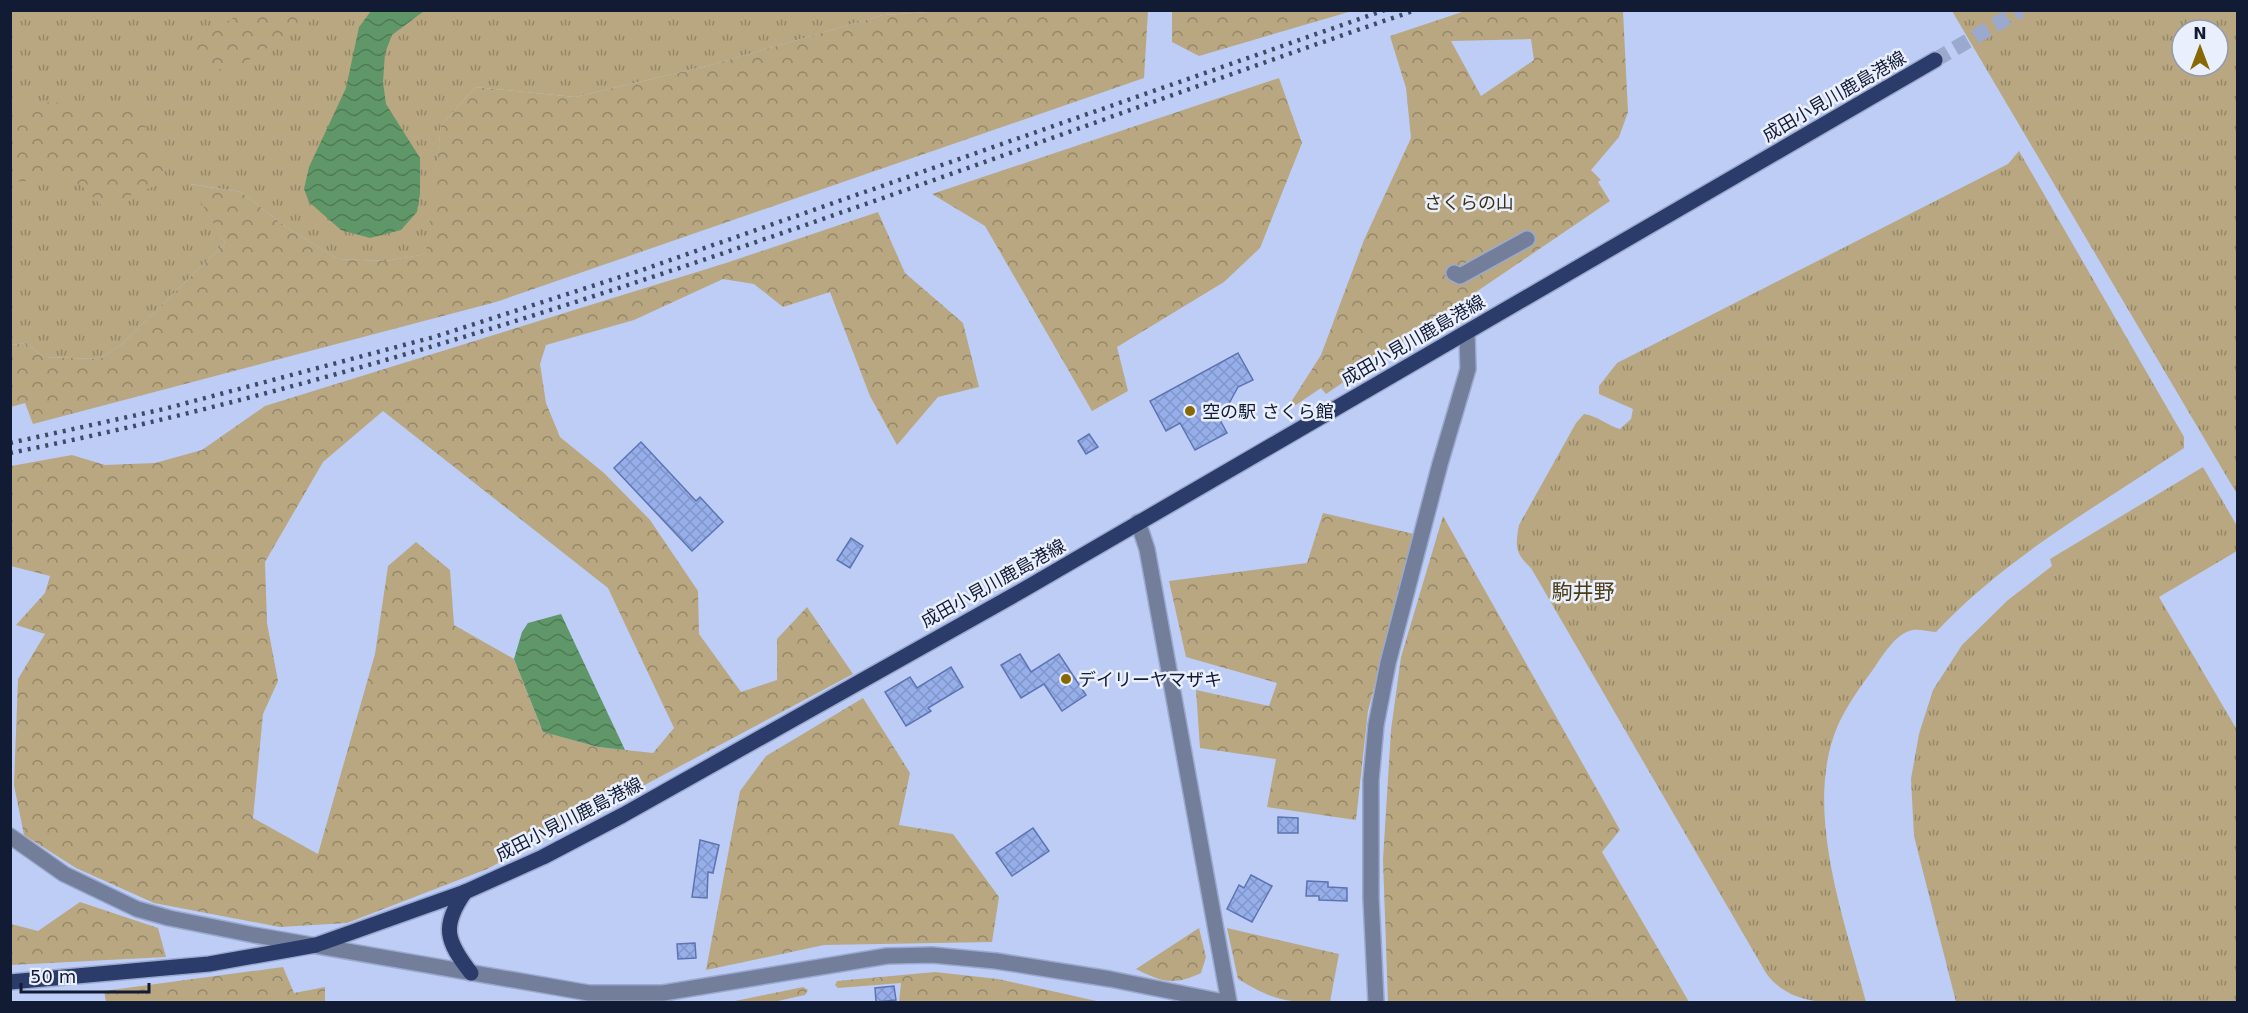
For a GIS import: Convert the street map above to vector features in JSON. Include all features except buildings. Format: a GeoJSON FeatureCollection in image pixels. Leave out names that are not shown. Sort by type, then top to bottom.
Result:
{"type":"FeatureCollection","features":[{"type":"Feature","properties":{"kind":"main road","name":"成田小見川鹿島港線"},"geometry":{"type":"LineString","coordinates":[[10,982],[209,964],[316,945],[465,892],[543,857],[623,815],[1138,522],[1935,60]]}},
{"type":"Feature","properties":{"kind":"main road"},"geometry":{"type":"LineString","coordinates":[[465,892],[453,909],[449,924],[449,941],[471,973]]}},
{"type":"Feature","properties":{"kind":"street"},"geometry":{"type":"LineString","coordinates":[[1454,273],[1460,276],[1471,272],[1527,238]]}},
{"type":"Feature","properties":{"kind":"street"},"geometry":{"type":"LineString","coordinates":[[1376,1002],[1371,898],[1371,780],[1376,725],[1394,641],[1440,464],[1468,369],[1467,332]]}},
{"type":"Feature","properties":{"kind":"street"},"geometry":{"type":"LineString","coordinates":[[1138,522],[1147,549],[1229,1002]]}},
{"type":"Feature","properties":{"kind":"street"},"geometry":{"type":"LineString","coordinates":[[10,836],[64,874],[137,909],[243,933],[589,993],[652,993],[887,956],[933,955],[996,961],[1110,979],[1224,1002]]}},
{"type":"Feature","properties":{"kind":"green space"},"geometry":{"type":"Polygon","coordinates":[[[1172,10],[1352,11],[1199,56],[1172,42],[1172,10]]]}},
{"type":"Feature","properties":{"kind":"green space"},"geometry":{"type":"Polygon","coordinates":[[[11,11],[943,11],[883,15],[711,65],[575,97],[475,87],[441,126],[427,254],[385,261],[338,259],[286,227],[241,192],[191,184],[225,243],[121,345],[100,359],[44,357],[26,343],[11,345],[11,11]]]}},
{"type":"Feature","properties":{"kind":"green space"},"geometry":{"type":"Polygon","coordinates":[[[244,11],[326,11],[228,73],[197,58],[190,45],[244,11]]]}},
{"type":"Feature","properties":{"kind":"green space"},"geometry":{"type":"Polygon","coordinates":[[[943,11],[1148,11],[1144,78],[496,302],[33,424],[25,403],[11,407],[11,345],[26,343],[44,357],[100,359],[121,345],[225,243],[190,184],[241,192],[286,227],[338,259],[385,261],[426,254],[441,126],[475,87],[575,97],[711,65],[883,15],[943,11]]]}},
{"type":"Feature","properties":{"kind":"green space","name":"さくらの山"},"geometry":{"type":"Polygon","coordinates":[[[1465,11],[1623,11],[1628,112],[1619,137],[1591,170],[1601,180],[1598,182],[1610,201],[1326,394],[1321,388],[1284,413],[1321,355],[1364,240],[1411,138],[1406,88],[1390,36],[1465,11]],[[1531,39],[1451,41],[1481,96],[1534,60],[1531,39]]]}},
{"type":"Feature","properties":{"kind":"green space"},"geometry":{"type":"Polygon","coordinates":[[[1952,11],[2237,11],[2237,494],[1952,11]]]}},
{"type":"Feature","properties":{"kind":"green space"},"geometry":{"type":"Polygon","coordinates":[[[1279,78],[1302,143],[1260,248],[1224,282],[1117,347],[1128,391],[1092,411],[985,226],[932,194],[1279,78]]]}},
{"type":"Feature","properties":{"kind":"green space"},"geometry":{"type":"Polygon","coordinates":[[[45,102],[137,107],[168,181],[102,206],[81,185],[52,179],[11,182],[11,113],[45,102]]]}},
{"type":"Feature","properties":{"kind":"green space"},"geometry":{"type":"Polygon","coordinates":[[[2019,151],[2184,437],[2184,448],[2054,533],[2023,556],[1963,605],[1936,632],[1913,630],[1900,636],[1858,690],[1838,725],[1828,757],[1824,792],[1826,828],[1838,901],[1866,1002],[1824,1002],[1798,997],[1776,984],[1766,973],[1531,568],[1519,553],[1517,538],[1519,525],[1576,423],[1584,414],[1620,429],[1631,419],[1633,409],[1599,394],[1599,386],[1617,363],[2008,164],[2019,151]]]}},
{"type":"Feature","properties":{"kind":"green space"},"geometry":{"type":"Polygon","coordinates":[[[878,212],[905,273],[963,323],[979,387],[938,397],[897,445],[870,396],[830,292],[783,307],[754,284],[723,279],[634,320],[546,345],[540,364],[546,403],[560,437],[604,473],[650,520],[698,591],[699,634],[741,692],[777,680],[777,639],[807,607],[853,674],[487,869],[347,923],[280,927],[154,903],[76,868],[24,835],[14,785],[18,679],[45,634],[16,625],[45,593],[50,576],[11,566],[11,466],[72,455],[105,465],[155,463],[202,450],[265,406],[726,263],[878,212]],[[383,411],[323,462],[265,562],[267,623],[278,681],[263,714],[253,818],[318,854],[375,654],[388,566],[416,542],[450,570],[454,625],[514,659],[543,732],[598,747],[653,753],[674,728],[608,588],[383,411]]]}},
{"type":"Feature","properties":{"kind":"green space"},"geometry":{"type":"Polygon","coordinates":[[[2203,467],[2237,526],[2237,551],[2159,597],[2237,730],[2237,1002],[1956,1002],[1914,836],[1911,779],[1919,734],[1933,690],[1962,645],[2008,600],[2052,566],[2050,559],[2203,467]]]}},
{"type":"Feature","properties":{"kind":"green space"},"geometry":{"type":"Polygon","coordinates":[[[1323,513],[1414,534],[1368,711],[1356,820],[1267,807],[1276,759],[1200,748],[1196,690],[1269,706],[1277,683],[1186,657],[1169,581],[1307,563],[1323,513]]]}},
{"type":"Feature","properties":{"kind":"green space"},"geometry":{"type":"Polygon","coordinates":[[[1443,516],[1620,830],[1602,852],[1689,1002],[1388,1002],[1383,860],[1391,730],[1401,657],[1443,516]]]}},
{"type":"Feature","properties":{"kind":"green space"},"geometry":{"type":"Polygon","coordinates":[[[863,698],[910,773],[899,825],[953,834],[999,897],[992,942],[824,945],[706,970],[740,791],[766,756],[863,698]]]}},
{"type":"Feature","properties":{"kind":"green space"},"geometry":{"type":"Polygon","coordinates":[[[80,902],[158,928],[166,957],[11,965],[11,924],[38,931],[80,902]]]}},
{"type":"Feature","properties":{"kind":"green space"},"geometry":{"type":"Polygon","coordinates":[[[1199,928],[1206,957],[1201,973],[1183,980],[1168,981],[1136,969],[1199,928]]]}},
{"type":"Feature","properties":{"kind":"green space"},"geometry":{"type":"Polygon","coordinates":[[[1227,928],[1339,954],[1330,1002],[1281,999],[1238,979],[1227,928]]]}},
{"type":"Feature","properties":{"kind":"green space"},"geometry":{"type":"Polygon","coordinates":[[[283,967],[294,993],[325,987],[325,1002],[106,1002],[104,991],[283,967]]]}},
{"type":"Feature","properties":{"kind":"green space"},"geometry":{"type":"Polygon","coordinates":[[[935,972],[998,979],[1101,1002],[899,1002],[901,983],[838,988],[835,985],[837,981],[935,972]]]}},
{"type":"Feature","properties":{"kind":"green space"},"geometry":{"type":"Polygon","coordinates":[[[803,987],[808,990],[805,995],[773,1002],[730,1002],[803,987]]]}},
{"type":"Feature","properties":{"kind":"water"},"geometry":{"type":"Polygon","coordinates":[[[371,11],[424,11],[392,35],[385,53],[383,82],[386,104],[420,158],[420,194],[417,212],[401,230],[370,238],[341,230],[309,202],[304,189],[309,167],[346,88],[359,27],[371,11]]]}},
{"type":"Feature","properties":{"kind":"water"},"geometry":{"type":"Polygon","coordinates":[[[561,614],[625,750],[598,747],[543,732],[514,659],[522,632],[528,623],[561,614]]]}},
{"type":"Feature","properties":{"kind":"tunnel"},"geometry":{"type":"LineString","coordinates":[[1935,60],[2021,10]]}},
{"type":"Feature","properties":{"kind":"railway"},"geometry":{"type":"LineString","coordinates":[[10,443],[164,409],[434,337],[639,271],[1385,10]]}},
{"type":"Feature","properties":{"kind":"railway"},"geometry":{"type":"LineString","coordinates":[[10,453],[190,413],[368,365],[545,312],[894,194],[1416,10]]}},
{"type":"Feature","properties":{"kind":"place","name":"空の駅 さくら館"},"geometry":{"type":"Point","coordinates":[1190,411]}},
{"type":"Feature","properties":{"kind":"place","name":"デイリーヤマザキ"},"geometry":{"type":"Point","coordinates":[1066,679]}},
{"type":"Feature","properties":{"kind":"district","name":"駒井野"},"geometry":{"type":"Point","coordinates":[1583,592]}}]}
